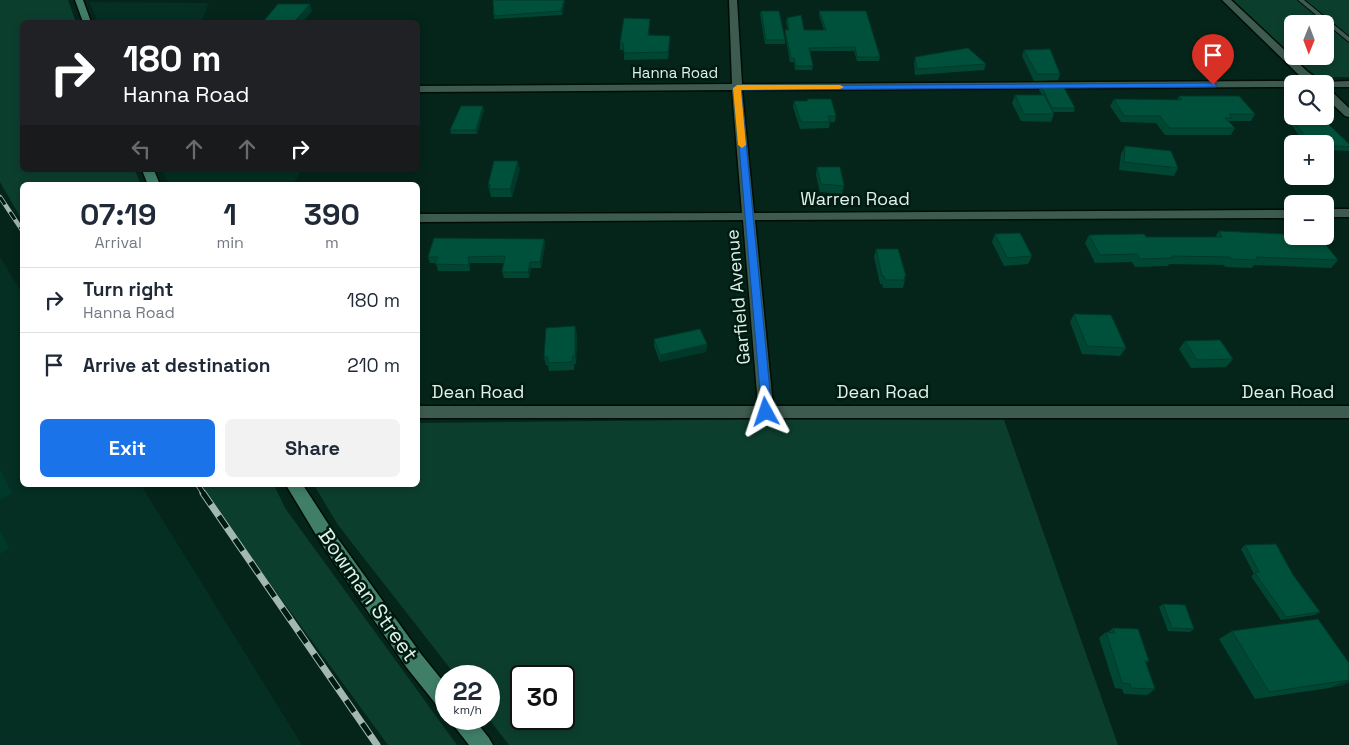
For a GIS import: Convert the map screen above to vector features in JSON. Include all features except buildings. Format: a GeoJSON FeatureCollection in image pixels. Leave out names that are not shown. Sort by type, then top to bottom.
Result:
{"type":"FeatureCollection","features":[{"type":"Feature","properties":{"kind":"street"},"geometry":{"type":"LineString","coordinates":[[79,0],[86,20]]}},
{"type":"Feature","properties":{"kind":"street","name":"Garfield Avenue"},"geometry":{"type":"LineString","coordinates":[[733,0],[737,88],[766,412]]}},
{"type":"Feature","properties":{"kind":"street"},"geometry":{"type":"LineString","coordinates":[[1226,0],[1305,75]]}},
{"type":"Feature","properties":{"kind":"street","name":"Hanna Road"},"geometry":{"type":"LineString","coordinates":[[420,89],[1284,84]]}},
{"type":"Feature","properties":{"kind":"street"},"geometry":{"type":"LineString","coordinates":[[1334,84],[1349,84]]}},
{"type":"Feature","properties":{"kind":"street"},"geometry":{"type":"LineString","coordinates":[[1334,100],[1349,114]]}},
{"type":"Feature","properties":{"kind":"street"},"geometry":{"type":"LineString","coordinates":[[1334,213],[1349,213]]}},
{"type":"Feature","properties":{"kind":"street","name":"Warren Road"},"geometry":{"type":"LineString","coordinates":[[420,218],[1284,214]]}},
{"type":"Feature","properties":{"kind":"street","name":"Dean Road"},"geometry":{"type":"LineString","coordinates":[[420,412],[1349,412]]}},
{"type":"Feature","properties":{"kind":"street","name":"Bowman Street"},"geometry":{"type":"LineString","coordinates":[[295,487],[341,558],[414,661],[435,687]]}},
{"type":"Feature","properties":{"kind":"street"},"geometry":{"type":"LineString","coordinates":[[470,730],[482,745]]}},
{"type":"Feature","properties":{"kind":"lane"},"geometry":{"type":"LineString","coordinates":[[1301,0],[1321,19],[1349,40]]}},
{"type":"Feature","properties":{"kind":"shaded area"},"geometry":{"type":"Polygon","coordinates":[[[0,0],[68,0],[75,20],[20,20],[20,172],[136,172],[140,182],[20,182],[20,217],[0,182],[0,0]]]}},
{"type":"Feature","properties":{"kind":"shaded area"},"geometry":{"type":"Polygon","coordinates":[[[1230,0],[1349,0],[1349,77],[1311,75],[1299,65],[1334,65],[1334,15],[1284,15],[1284,51],[1230,0]]]}},
{"type":"Feature","properties":{"kind":"shaded area"},"geometry":{"type":"Polygon","coordinates":[[[89,2],[209,3],[202,20],[97,20],[89,2]]]}},
{"type":"Feature","properties":{"kind":"shaded area"},"geometry":{"type":"Polygon","coordinates":[[[163,172],[300,172],[295,182],[168,182],[163,172]]]}},
{"type":"Feature","properties":{"kind":"shaded area"},"geometry":{"type":"Polygon","coordinates":[[[0,257],[20,290],[20,487],[142,487],[302,745],[0,745],[0,257]]]}},
{"type":"Feature","properties":{"kind":"shaded area"},"geometry":{"type":"Polygon","coordinates":[[[776,419],[1004,420],[1118,745],[509,745],[497,730],[500,730],[500,665],[447,665],[338,525],[315,487],[420,487],[420,423],[776,419]]]}},
{"type":"Feature","properties":{"kind":"shaded area"},"geometry":{"type":"Polygon","coordinates":[[[199,487],[275,487],[285,508],[435,715],[435,730],[446,730],[457,745],[388,745],[199,487]]]}},
{"type":"Feature","properties":{"kind":"railway"},"geometry":{"type":"LineString","coordinates":[[0,197],[20,227]]}},
{"type":"Feature","properties":{"kind":"railway"},"geometry":{"type":"LineString","coordinates":[[199,487],[204,494]]}},
{"type":"Feature","properties":{"kind":"railway"},"geometry":{"type":"LineString","coordinates":[[203,493],[377,745]]}},
{"type":"Feature","properties":{"kind":"slow traffic"},"geometry":{"type":"LineString","coordinates":[[742,145],[737,88],[840,87]]}},
{"type":"Feature","properties":{"kind":"route"},"geometry":{"type":"LineString","coordinates":[[766,412],[737,88],[1213,85]]}}]}
